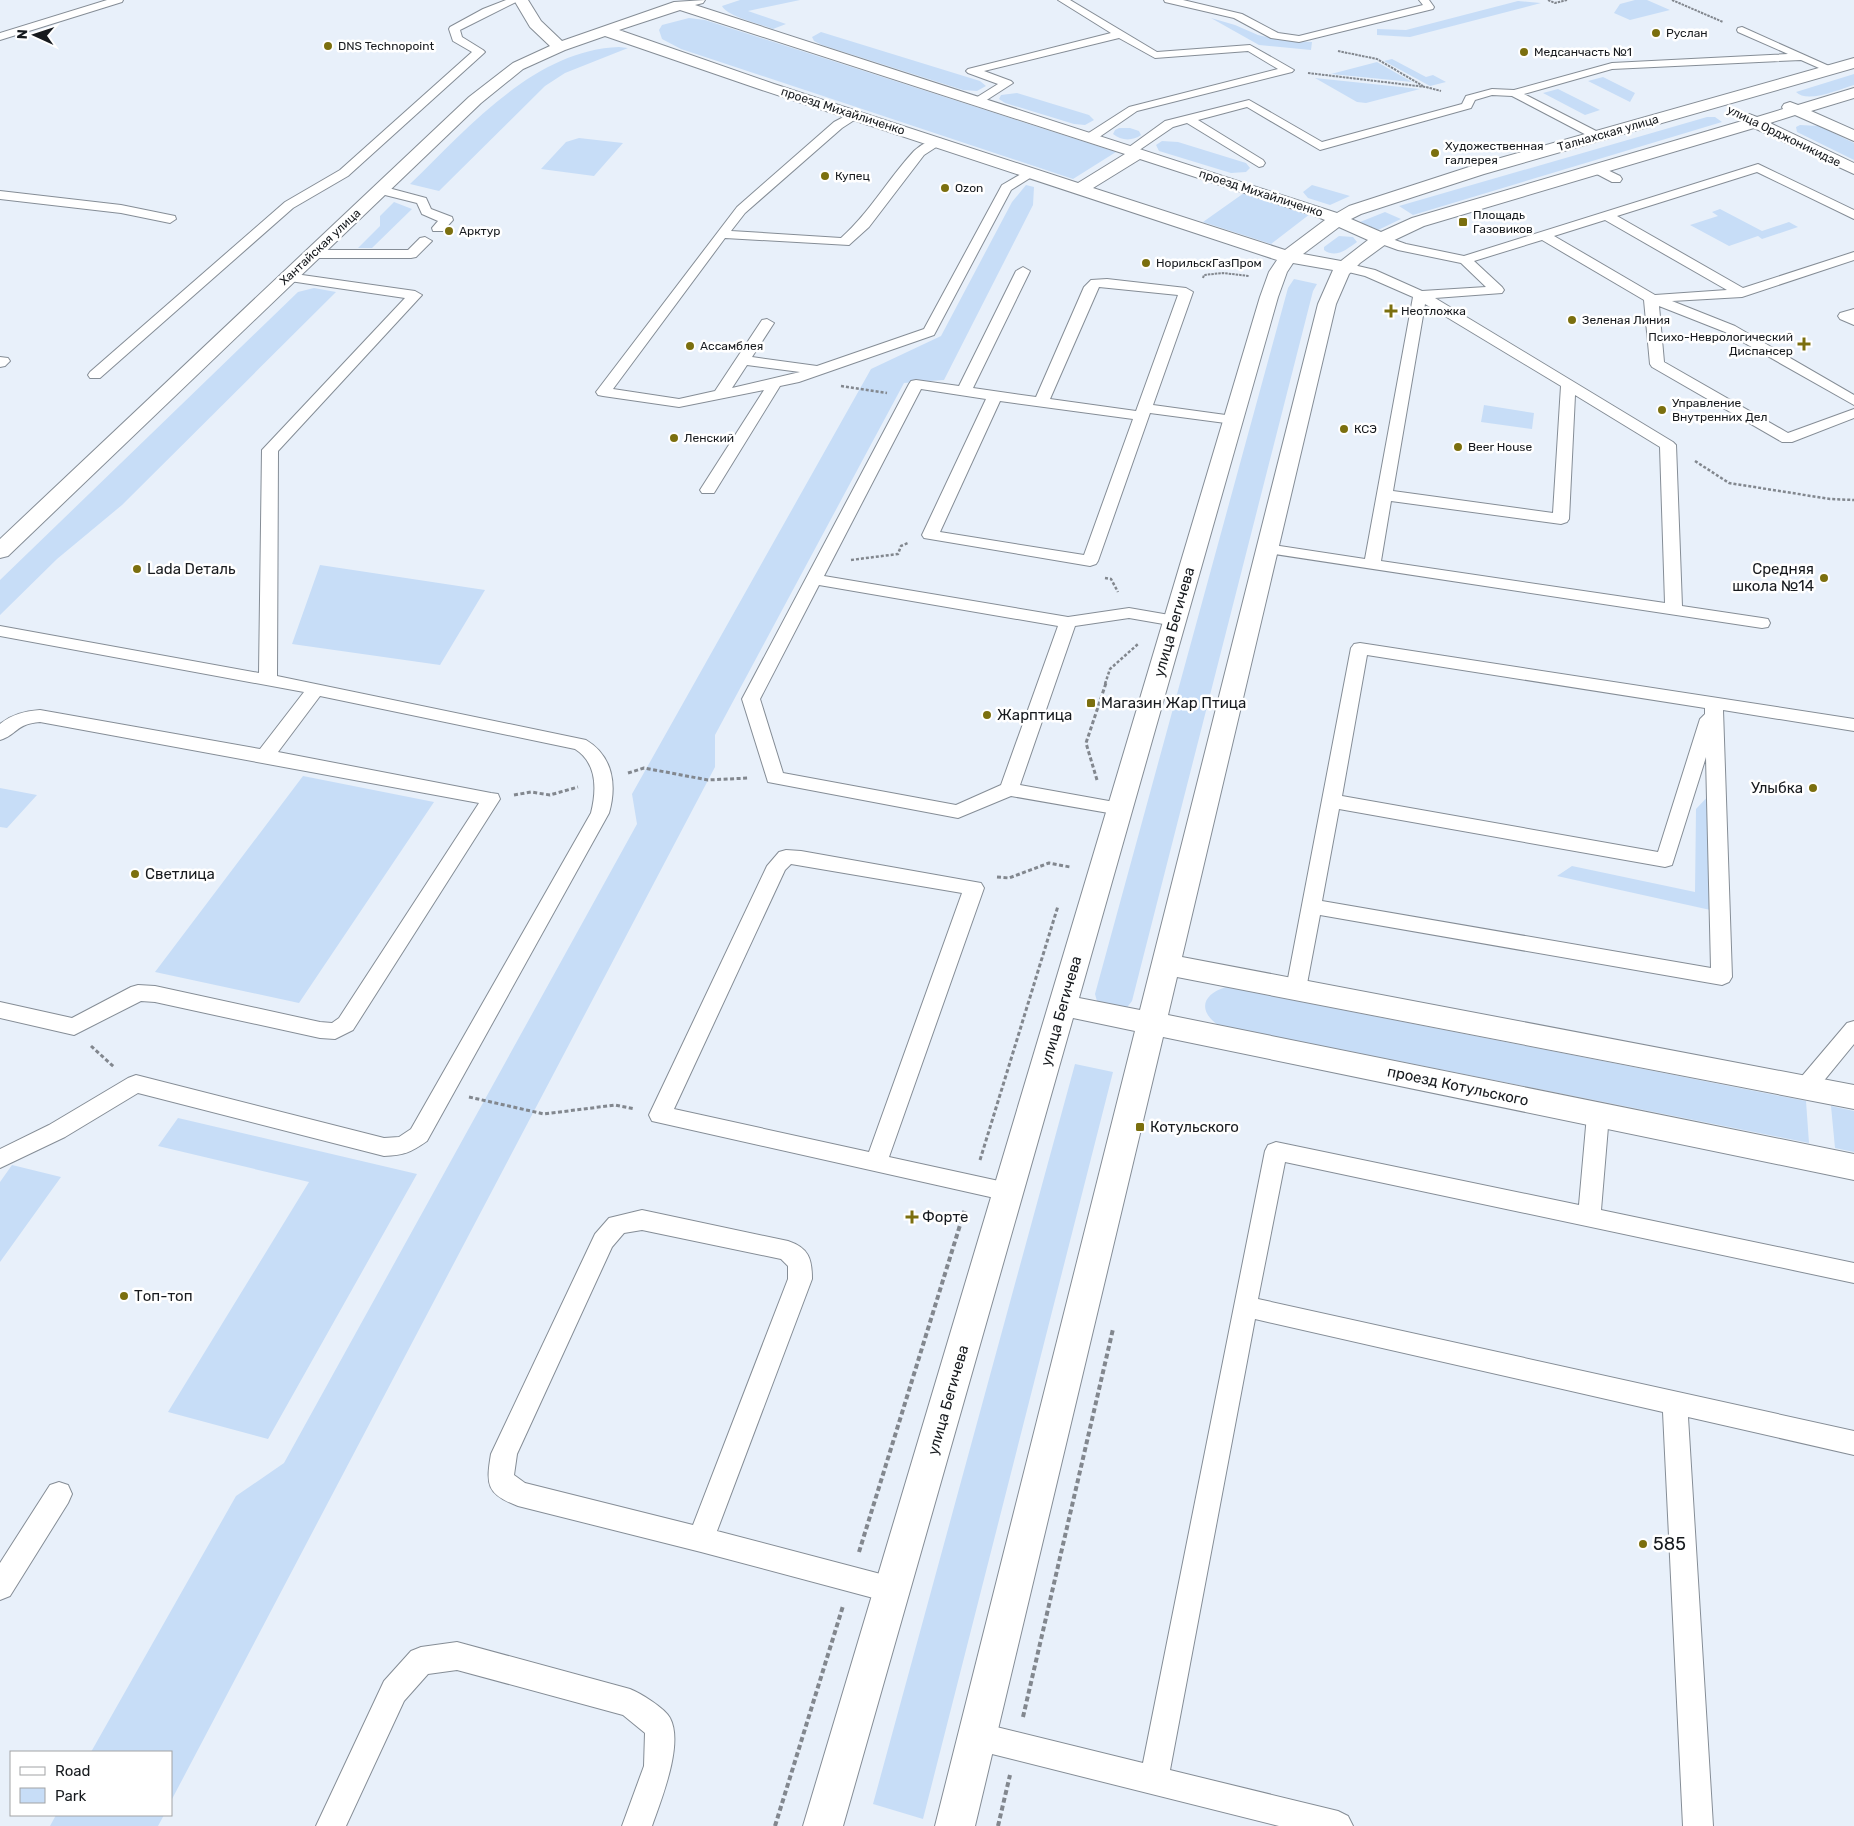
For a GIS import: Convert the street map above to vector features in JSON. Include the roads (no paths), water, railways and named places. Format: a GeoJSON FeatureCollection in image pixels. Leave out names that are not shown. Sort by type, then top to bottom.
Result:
{"type":"FeatureCollection","features":[{"type":"Feature","properties":{"kind":"street"},"geometry":{"type":"LineString","coordinates":[[521,0],[535,24],[560,47]]}},
{"type":"Feature","properties":{"kind":"street","name":"Хантайская улица"},"geometry":{"type":"LineString","coordinates":[[0,551],[381,190],[489,89],[518,66],[560,47],[698,0]]}},
{"type":"Feature","properties":{"kind":"street","name":"проезд Михайличенко"},"geometry":{"type":"LineString","coordinates":[[680,5],[1321,212],[1381,239]]}},
{"type":"Feature","properties":{"kind":"street","name":"проезд Михайличенко"},"geometry":{"type":"LineString","coordinates":[[606,31],[1288,257],[1345,267]]}},
{"type":"Feature","properties":{"kind":"street","name":"Талнахская улица"},"geometry":{"type":"LineString","coordinates":[[1337,220],[1355,210],[1478,170],[1854,63]]}},
{"type":"Feature","properties":{"kind":"street","name":"улица Орджоникидзе"},"geometry":{"type":"LineString","coordinates":[[1757,91],[1854,136]]}},
{"type":"Feature","properties":{"kind":"street"},"geometry":{"type":"LineString","coordinates":[[955,1826],[1327,304],[1345,267],[1381,239],[1418,222],[1854,93]]}},
{"type":"Feature","properties":{"kind":"street","name":"улица Орджоникидзе"},"geometry":{"type":"LineString","coordinates":[[1714,102],[1854,169]]}},
{"type":"Feature","properties":{"kind":"street"},"geometry":{"type":"LineString","coordinates":[[1080,189],[1135,152]]}},
{"type":"Feature","properties":{"kind":"street","name":"улица Бегичева"},"geometry":{"type":"LineString","coordinates":[[823,1826],[1269,298],[1278,272],[1288,257],[1337,220]]}},
{"type":"Feature","properties":{"kind":"street"},"geometry":{"type":"LineString","coordinates":[[1165,964],[1854,1097]]}},
{"type":"Feature","properties":{"kind":"street","name":"проезд Котульского"},"geometry":{"type":"LineString","coordinates":[[1062,1005],[1854,1167]]}},
{"type":"Feature","properties":{"kind":"lane"},"geometry":{"type":"LineString","coordinates":[[0,37],[118,0]]}},
{"type":"Feature","properties":{"kind":"lane"},"geometry":{"type":"LineString","coordinates":[[95,375],[289,205],[344,173],[479,52],[457,39],[454,29],[487,11],[515,0]]}},
{"type":"Feature","properties":{"kind":"lane"},"geometry":{"type":"LineString","coordinates":[[1063,0],[1155,55],[1250,48],[1288,70],[1133,109],[1091,137]]}},
{"type":"Feature","properties":{"kind":"lane"},"geometry":{"type":"LineString","coordinates":[[1170,0],[1238,16],[1275,36],[1299,39],[1429,7],[1424,0]]}},
{"type":"Feature","properties":{"kind":"lane"},"geometry":{"type":"LineString","coordinates":[[1742,30],[1832,70]]}},
{"type":"Feature","properties":{"kind":"lane"},"geometry":{"type":"LineString","coordinates":[[978,101],[1007,84],[972,71],[1120,34]]}},
{"type":"Feature","properties":{"kind":"lane"},"geometry":{"type":"LineString","coordinates":[[1133,109],[1160,120],[1189,119],[1249,103],[1320,146],[1467,106],[1470,98],[1492,92],[1514,93],[1612,66],[1804,57]]}},
{"type":"Feature","properties":{"kind":"lane"},"geometry":{"type":"LineString","coordinates":[[1514,93],[1596,136]]}},
{"type":"Feature","properties":{"kind":"lane"},"geometry":{"type":"LineString","coordinates":[[855,115],[838,125],[741,210],[603,392],[679,403],[719,396],[775,383],[819,370],[929,332],[1006,188],[1032,173]]}},
{"type":"Feature","properties":{"kind":"lane"},"geometry":{"type":"LineString","coordinates":[[1189,119],[1258,162]]}},
{"type":"Feature","properties":{"kind":"lane"},"geometry":{"type":"LineString","coordinates":[[1135,152],[1160,120]]}},
{"type":"Feature","properties":{"kind":"lane"},"geometry":{"type":"LineString","coordinates":[[721,234],[844,242],[864,224],[920,152],[938,142]]}},
{"type":"Feature","properties":{"kind":"lane"},"geometry":{"type":"LineString","coordinates":[[1465,260],[1606,215],[1650,198],[1758,168],[1854,215]]}},
{"type":"Feature","properties":{"kind":"lane"},"geometry":{"type":"LineString","coordinates":[[1597,169],[1616,179]]}},
{"type":"Feature","properties":{"kind":"lane"},"geometry":{"type":"LineString","coordinates":[[381,190],[422,201],[426,211],[447,220],[438,228]]}},
{"type":"Feature","properties":{"kind":"lane"},"geometry":{"type":"LineString","coordinates":[[0,194],[121,209],[170,218]]}},
{"type":"Feature","properties":{"kind":"lane"},"geometry":{"type":"LineString","coordinates":[[1606,215],[1742,293]]}},
{"type":"Feature","properties":{"kind":"lane"},"geometry":{"type":"LineString","coordinates":[[1543,235],[1651,298],[1730,329],[1854,401]]}},
{"type":"Feature","properties":{"kind":"lane"},"geometry":{"type":"LineString","coordinates":[[1381,239],[1465,260],[1497,290],[1420,295]]}},
{"type":"Feature","properties":{"kind":"lane"},"geometry":{"type":"LineString","coordinates":[[313,254],[411,254],[425,241]]}},
{"type":"Feature","properties":{"kind":"lane"},"geometry":{"type":"LineString","coordinates":[[1651,298],[1742,293],[1854,256]]}},
{"type":"Feature","properties":{"kind":"lane"},"geometry":{"type":"LineString","coordinates":[[1345,267],[1370,273],[1420,295],[1668,445],[1674,610]]}},
{"type":"Feature","properties":{"kind":"lane"},"geometry":{"type":"LineString","coordinates":[[964,391],[1023,271]]}},
{"type":"Feature","properties":{"kind":"lane"},"geometry":{"type":"LineString","coordinates":[[268,680],[270,450],[415,295],[288,278]]}},
{"type":"Feature","properties":{"kind":"lane"},"geometry":{"type":"LineString","coordinates":[[995,396],[930,536],[1090,560],[1186,292],[1096,283],[1091,287],[1041,402]]}},
{"type":"Feature","properties":{"kind":"lane"},"geometry":{"type":"LineString","coordinates":[[1372,565],[1420,295]]}},
{"type":"Feature","properties":{"kind":"lane"},"geometry":{"type":"LineString","coordinates":[[1651,298],[1657,364],[1787,439],[1854,413]]}},
{"type":"Feature","properties":{"kind":"lane"},"geometry":{"type":"LineString","coordinates":[[1854,313],[1845,316],[1854,321]]}},
{"type":"Feature","properties":{"kind":"lane"},"geometry":{"type":"LineString","coordinates":[[719,396],[767,323]]}},
{"type":"Feature","properties":{"kind":"lane"},"geometry":{"type":"LineString","coordinates":[[742,360],[819,370]]}},
{"type":"Feature","properties":{"kind":"lane"},"geometry":{"type":"LineString","coordinates":[[708,490],[775,383]]}},
{"type":"Feature","properties":{"kind":"lane"},"geometry":{"type":"LineString","coordinates":[[1120,809],[1009,789],[958,812],[775,778],[750,699],[916,384],[1041,402],[1233,420]]}},
{"type":"Feature","properties":{"kind":"lane"},"geometry":{"type":"LineString","coordinates":[[1385,495],[1560,519],[1568,385]]}},
{"type":"Feature","properties":{"kind":"lane"},"geometry":{"type":"LineString","coordinates":[[1267,549],[1762,623]]}},
{"type":"Feature","properties":{"kind":"lane"},"geometry":{"type":"LineString","coordinates":[[813,579],[1068,622],[1129,613],[1175,621]]}},
{"type":"Feature","properties":{"kind":"lane"},"geometry":{"type":"LineString","coordinates":[[1009,789],[1068,622]]}},
{"type":"Feature","properties":{"kind":"lane"},"geometry":{"type":"LineString","coordinates":[[0,631],[316,689],[580,744],[594,754],[604,780],[605,800],[600,813],[419,1135],[403,1146],[384,1146],[136,1084],[57,1131],[0,1159]]}},
{"type":"Feature","properties":{"kind":"lane"},"geometry":{"type":"LineString","coordinates":[[1296,989],[1360,648],[1854,725]]}},
{"type":"Feature","properties":{"kind":"lane"},"geometry":{"type":"LineString","coordinates":[[265,756],[316,689]]}},
{"type":"Feature","properties":{"kind":"lane"},"geometry":{"type":"LineString","coordinates":[[1331,801],[1665,860],[1714,703]]}},
{"type":"Feature","properties":{"kind":"lane"},"geometry":{"type":"LineString","coordinates":[[1311,906],[1722,977],[1714,703]]}},
{"type":"Feature","properties":{"kind":"lane"},"geometry":{"type":"LineString","coordinates":[[0,734],[10,724],[23,717],[40,716],[491,799],[346,1024],[335,1031],[320,1030],[155,994],[138,993],[74,1027],[0,1010]]}},
{"type":"Feature","properties":{"kind":"lane"},"geometry":{"type":"LineString","coordinates":[[876,1163],[974,888],[786,857],[777,866],[660,1115],[876,1163],[1008,1192]]}},
{"type":"Feature","properties":{"kind":"lane"},"geometry":{"type":"LineString","coordinates":[[1805,1088],[1854,1029]]}},
{"type":"Feature","properties":{"kind":"lane"},"geometry":{"type":"LineString","coordinates":[[1589,1217],[1598,1115]]}},
{"type":"Feature","properties":{"kind":"lane"},"geometry":{"type":"LineString","coordinates":[[1154,1780],[1276,1150],[1854,1273]]}},
{"type":"Feature","properties":{"kind":"lane"},"geometry":{"type":"LineString","coordinates":[[701,1539],[800,1279],[800,1262],[788,1251],[642,1220],[617,1225],[603,1241],[504,1454],[500,1480],[518,1494],[701,1539],[892,1590]]}},
{"type":"Feature","properties":{"kind":"lane"},"geometry":{"type":"LineString","coordinates":[[1245,1306],[1854,1443]]}},
{"type":"Feature","properties":{"kind":"lane"},"geometry":{"type":"LineString","coordinates":[[1675,1403],[1698,1826]]}},
{"type":"Feature","properties":{"kind":"lane"},"geometry":{"type":"LineString","coordinates":[[0,1587],[59,1494]]}},
{"type":"Feature","properties":{"kind":"lane"},"geometry":{"type":"LineString","coordinates":[[331,1826],[394,1691],[421,1661],[457,1656],[630,1703],[659,1726],[658,1766],[637,1826]]}},
{"type":"Feature","properties":{"kind":"lane"},"geometry":{"type":"LineString","coordinates":[[976,1736],[1338,1826]]}},
{"type":"Feature","properties":{"kind":"place","name":"Руслан"},"geometry":{"type":"Point","coordinates":[1656,33]}},
{"type":"Feature","properties":{"kind":"place","name":"DNS Technopoint"},"geometry":{"type":"Point","coordinates":[328,46]}},
{"type":"Feature","properties":{"kind":"place","name":"Медсанчасть №1"},"geometry":{"type":"Point","coordinates":[1524,52]}},
{"type":"Feature","properties":{"kind":"place","name":"Художественная галлерея"},"geometry":{"type":"Point","coordinates":[1435,153]}},
{"type":"Feature","properties":{"kind":"place","name":"Купец"},"geometry":{"type":"Point","coordinates":[825,176]}},
{"type":"Feature","properties":{"kind":"place","name":"Ozon"},"geometry":{"type":"Point","coordinates":[945,188]}},
{"type":"Feature","properties":{"kind":"place","name":"Площадь Газовиков"},"geometry":{"type":"Point","coordinates":[1463,222]}},
{"type":"Feature","properties":{"kind":"place","name":"Арктур"},"geometry":{"type":"Point","coordinates":[449,231]}},
{"type":"Feature","properties":{"kind":"place","name":"НорильскГазПром"},"geometry":{"type":"Point","coordinates":[1146,263]}},
{"type":"Feature","properties":{"kind":"place","name":"Неотложка"},"geometry":{"type":"Point","coordinates":[1391,311]}},
{"type":"Feature","properties":{"kind":"place","name":"Зеленая Линия"},"geometry":{"type":"Point","coordinates":[1572,320]}},
{"type":"Feature","properties":{"kind":"place","name":"Психо-Неврологический Диспансер"},"geometry":{"type":"Point","coordinates":[1804,344]}},
{"type":"Feature","properties":{"kind":"place","name":"Ассамблея"},"geometry":{"type":"Point","coordinates":[690,346]}},
{"type":"Feature","properties":{"kind":"place","name":"Управление Внутренних Дел"},"geometry":{"type":"Point","coordinates":[1662,410]}},
{"type":"Feature","properties":{"kind":"place","name":"КСЭ"},"geometry":{"type":"Point","coordinates":[1344,429]}},
{"type":"Feature","properties":{"kind":"place","name":"Ленский"},"geometry":{"type":"Point","coordinates":[674,438]}},
{"type":"Feature","properties":{"kind":"place","name":"Beer House"},"geometry":{"type":"Point","coordinates":[1458,447]}},
{"type":"Feature","properties":{"kind":"place","name":"Lada Dеталь"},"geometry":{"type":"Point","coordinates":[137,569]}},
{"type":"Feature","properties":{"kind":"place","name":"Средняя школа №14"},"geometry":{"type":"Point","coordinates":[1824,578]}},
{"type":"Feature","properties":{"kind":"place","name":"Магазин Жар Птица"},"geometry":{"type":"Point","coordinates":[1091,703]}},
{"type":"Feature","properties":{"kind":"place","name":"Жарптица"},"geometry":{"type":"Point","coordinates":[987,715]}},
{"type":"Feature","properties":{"kind":"place","name":"Улыбка"},"geometry":{"type":"Point","coordinates":[1813,788]}},
{"type":"Feature","properties":{"kind":"place","name":"Светлица"},"geometry":{"type":"Point","coordinates":[135,874]}},
{"type":"Feature","properties":{"kind":"place","name":"Котульского"},"geometry":{"type":"Point","coordinates":[1140,1127]}},
{"type":"Feature","properties":{"kind":"place","name":"Форте"},"geometry":{"type":"Point","coordinates":[912,1217]}},
{"type":"Feature","properties":{"kind":"place","name":"Топ-топ"},"geometry":{"type":"Point","coordinates":[124,1296]}},
{"type":"Feature","properties":{"kind":"place","name":"585"},"geometry":{"type":"Point","coordinates":[1643,1544]}}]}
